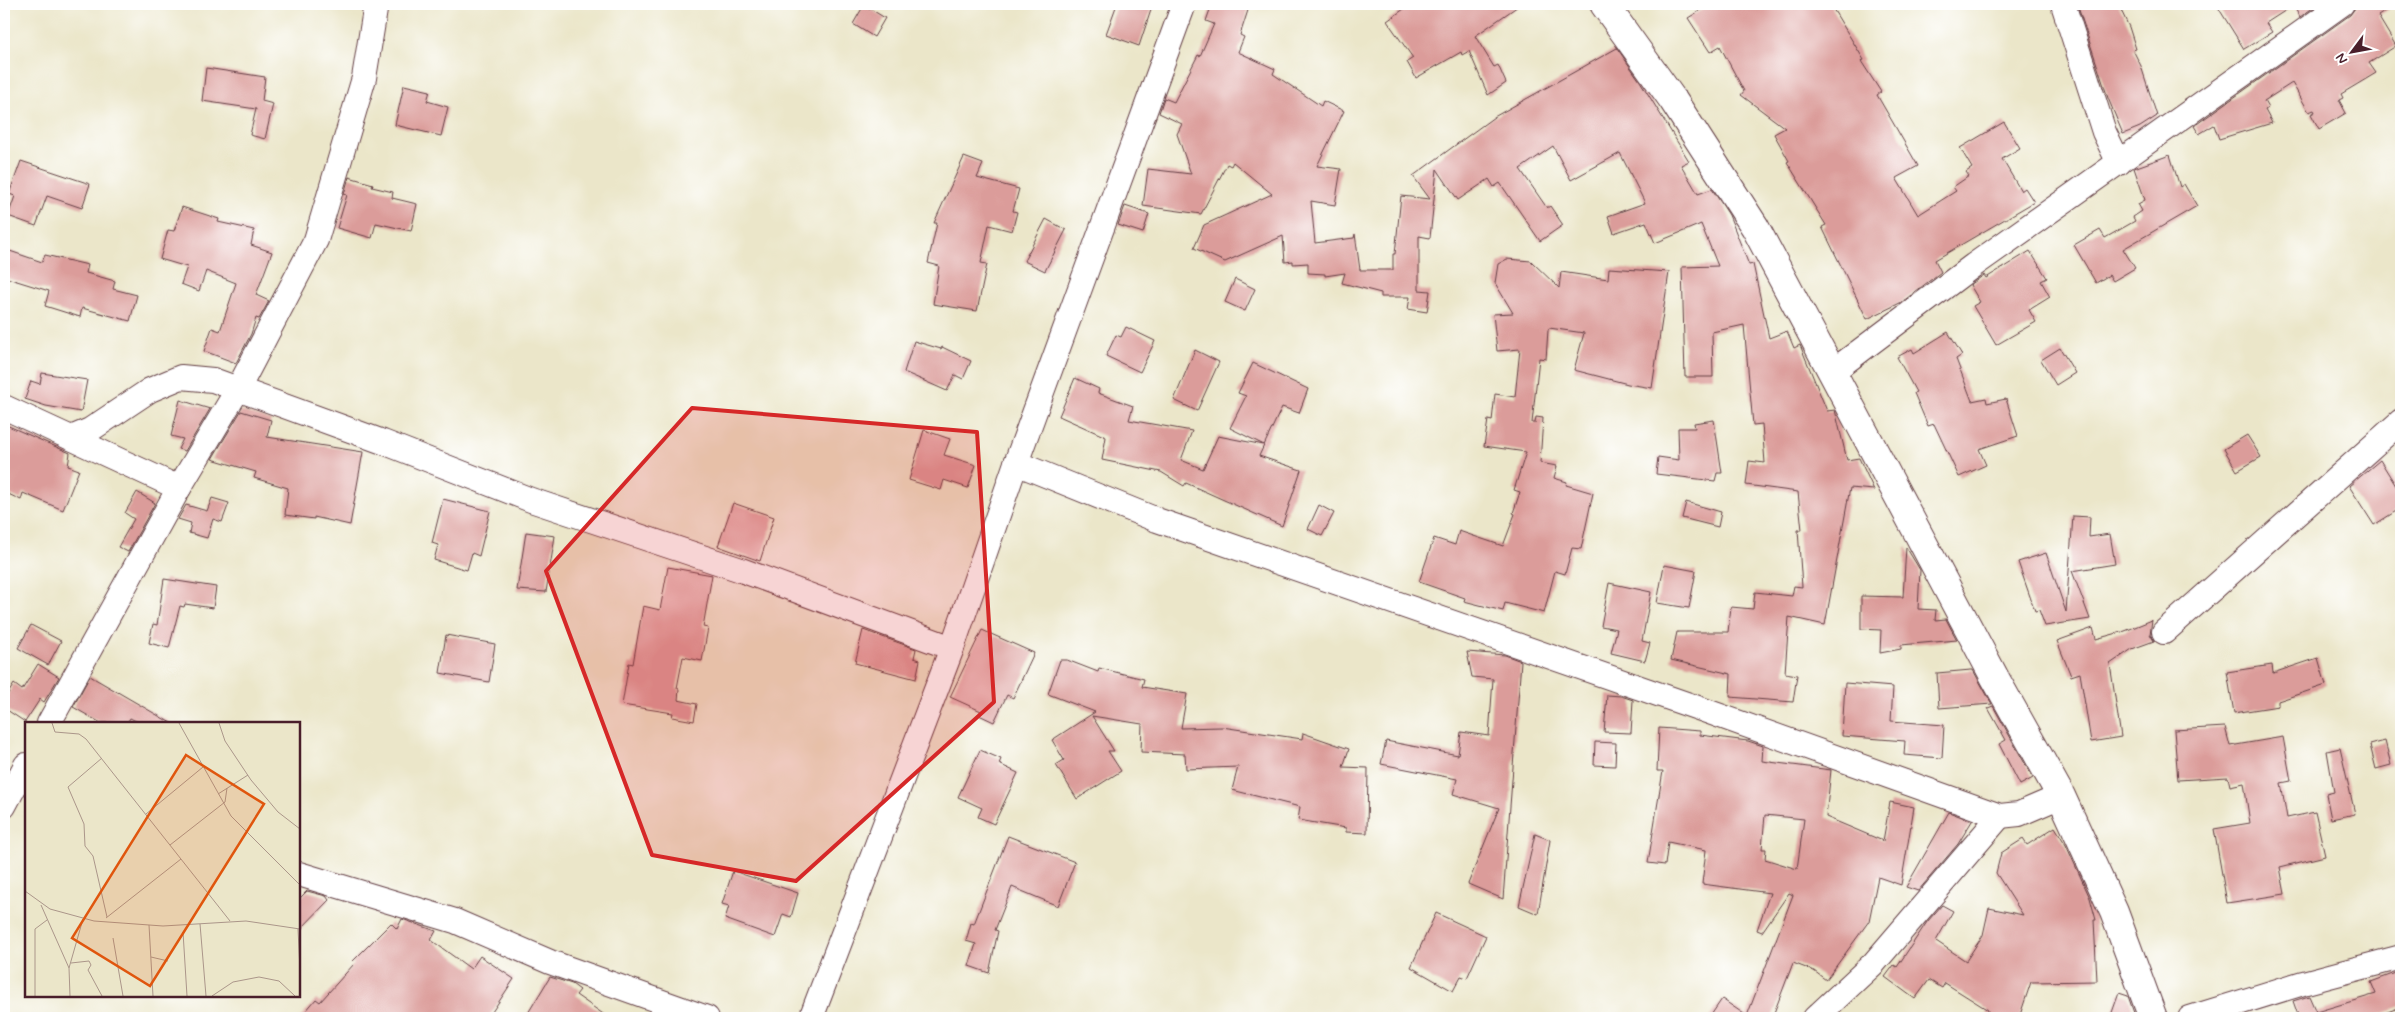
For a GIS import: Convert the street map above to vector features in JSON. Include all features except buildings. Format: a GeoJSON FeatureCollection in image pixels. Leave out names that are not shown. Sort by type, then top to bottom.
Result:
{"type":"FeatureCollection","features":[{"type":"Feature","properties":{"kind":"main road"},"geometry":{"type":"LineString","coordinates":[[1604,4],[1673,100],[1755,227],[1995,678],[2061,796],[2114,912],[2153,1018]]}},
{"type":"Feature","properties":{"kind":"street"},"geometry":{"type":"LineString","coordinates":[[50,722],[179,488],[238,389],[316,240],[364,78],[376,4]]}},
{"type":"Feature","properties":{"kind":"street"},"geometry":{"type":"LineString","coordinates":[[811,1018],[952,648],[1016,463],[1184,4]]}},
{"type":"Feature","properties":{"kind":"street"},"geometry":{"type":"LineString","coordinates":[[2063,4],[2104,132],[2119,163]]}},
{"type":"Feature","properties":{"kind":"street"},"geometry":{"type":"LineString","coordinates":[[1832,372],[1974,265],[2342,4]]}},
{"type":"Feature","properties":{"kind":"street"},"geometry":{"type":"LineString","coordinates":[[71,438],[90,430],[150,390],[182,377],[213,380],[383,442],[531,500],[742,570],[952,648]]}},
{"type":"Feature","properties":{"kind":"street"},"geometry":{"type":"LineString","coordinates":[[4,407],[179,488]]}},
{"type":"Feature","properties":{"kind":"street"},"geometry":{"type":"LineString","coordinates":[[2164,632],[2401,421]]}},
{"type":"Feature","properties":{"kind":"street"},"geometry":{"type":"LineString","coordinates":[[1016,463],[1157,520],[1698,708],[2000,816],[2019,814],[2061,796]]}},
{"type":"Feature","properties":{"kind":"street"},"geometry":{"type":"LineString","coordinates":[[14,798],[25,768]]}},
{"type":"Feature","properties":{"kind":"street"},"geometry":{"type":"LineString","coordinates":[[1815,1018],[1874,963],[2000,816]]}},
{"type":"Feature","properties":{"kind":"street"},"geometry":{"type":"LineString","coordinates":[[300,874],[455,921],[550,962],[707,1018]]}},
{"type":"Feature","properties":{"kind":"street"},"geometry":{"type":"LineString","coordinates":[[2190,1018],[2303,983],[2401,957]]}},
{"type":"Feature","properties":{"kind":"highlighted area"},"geometry":{"type":"Polygon","coordinates":[[[692,408],[977,432],[994,702],[796,881],[652,855],[546,571],[692,408]]]}}]}
